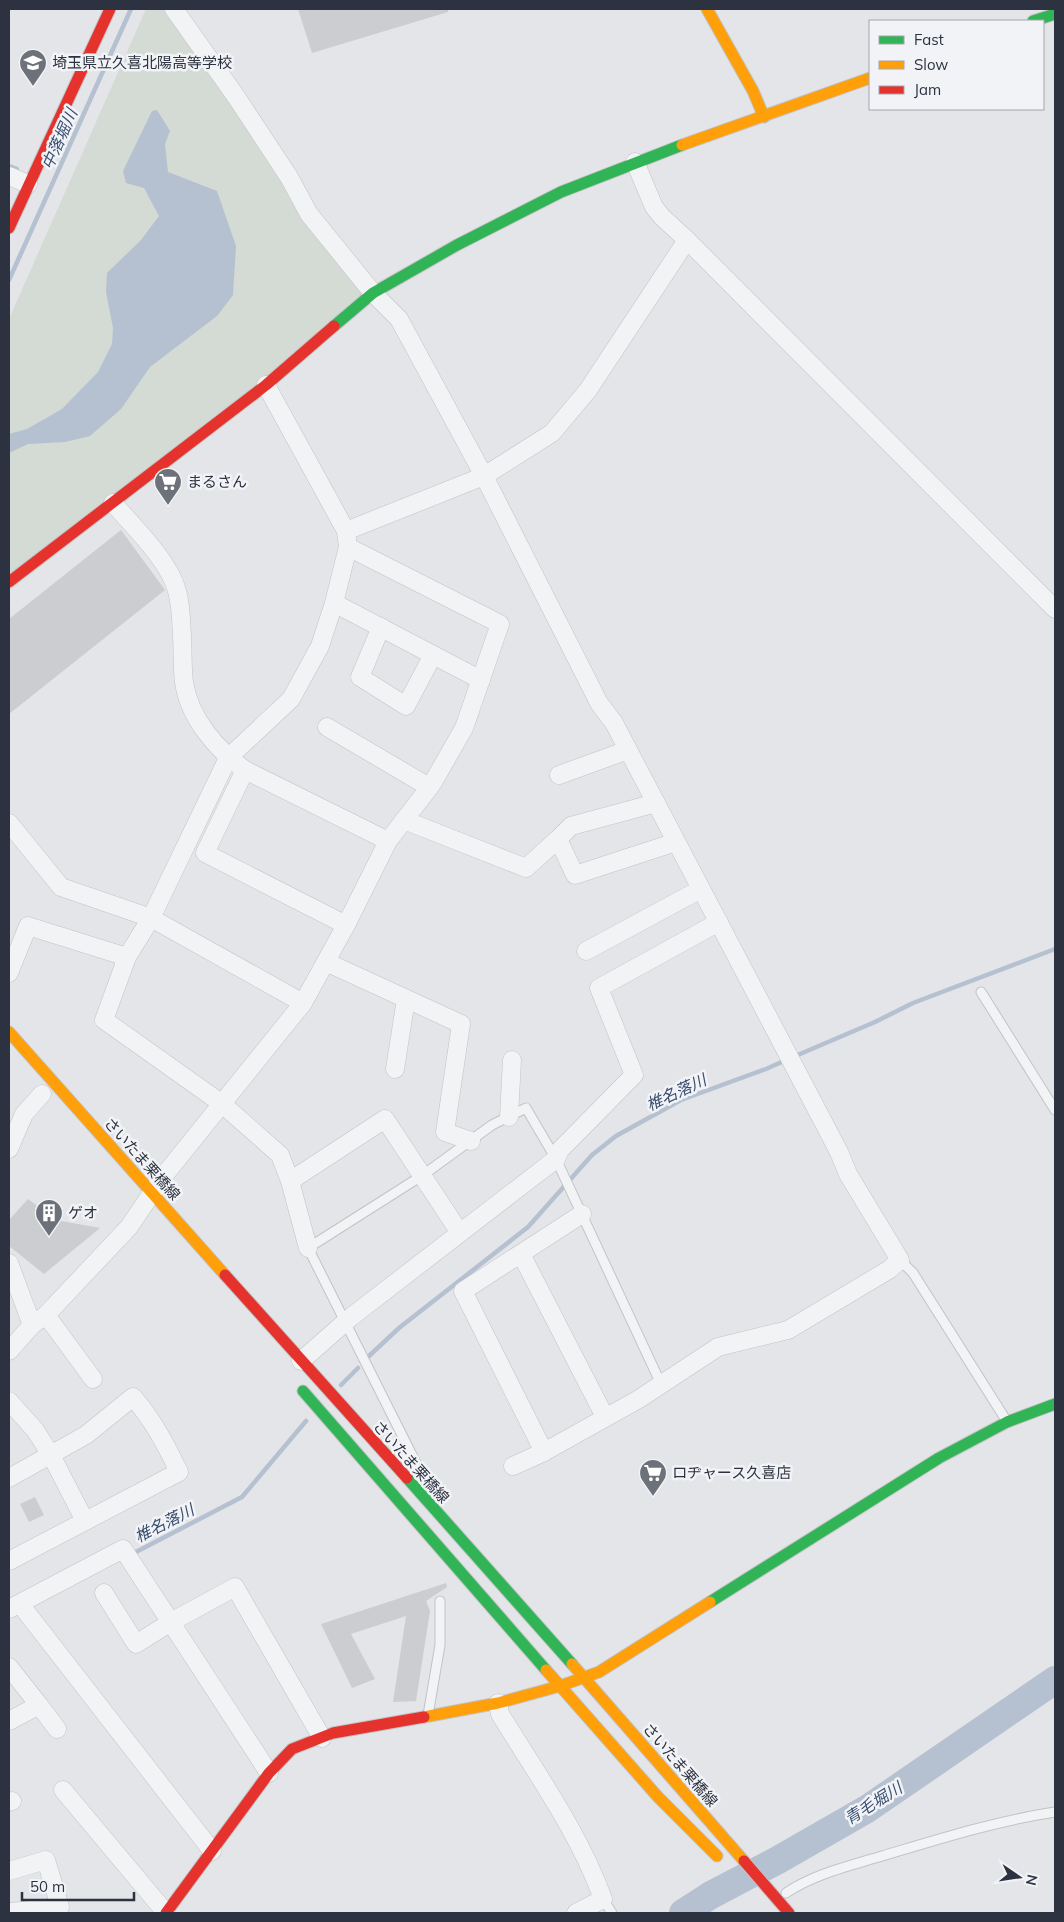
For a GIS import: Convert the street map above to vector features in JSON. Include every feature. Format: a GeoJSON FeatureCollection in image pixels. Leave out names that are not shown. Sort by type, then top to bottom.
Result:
{"type":"FeatureCollection","features":[{"type":"Feature","properties":{"kind":"street"},"geometry":{"type":"LineString","coordinates":[[9,228],[110,9]]}},
{"type":"Feature","properties":{"kind":"street"},"geometry":{"type":"LineString","coordinates":[[174,9],[289,177],[309,214],[373,293],[399,319],[484,476],[599,702],[614,723],[719,922],[839,1152],[848,1174],[900,1260],[890,1269],[788,1330],[718,1347],[605,1417],[544,1452],[513,1466]]}},
{"type":"Feature","properties":{"kind":"street"},"geometry":{"type":"LineString","coordinates":[[707,9],[753,91],[764,117]]}},
{"type":"Feature","properties":{"kind":"street"},"geometry":{"type":"LineString","coordinates":[[1036,20],[1055,14]]}},
{"type":"Feature","properties":{"kind":"street"},"geometry":{"type":"LineString","coordinates":[[9,582],[266,385],[373,293],[457,245],[561,192],[635,162],[869,78]]}},
{"type":"Feature","properties":{"kind":"street"},"geometry":{"type":"LineString","coordinates":[[635,162],[654,207],[662,217],[1055,609]]}},
{"type":"Feature","properties":{"kind":"street"},"geometry":{"type":"LineString","coordinates":[[9,176],[28,184]]}},
{"type":"Feature","properties":{"kind":"street"},"geometry":{"type":"LineString","coordinates":[[347,539],[484,476],[552,433],[588,390],[687,240]]}},
{"type":"Feature","properties":{"kind":"street"},"geometry":{"type":"LineString","coordinates":[[9,1351],[129,1228],[145,1203],[221,1103],[303,1003],[346,925],[388,841],[429,787],[464,728],[500,624],[347,539],[266,385]]}},
{"type":"Feature","properties":{"kind":"street"},"geometry":{"type":"LineString","coordinates":[[113,502],[157,555],[174,581],[180,610],[184,683],[193,710],[206,732],[228,758],[245,770],[388,841]]}},
{"type":"Feature","properties":{"kind":"street"},"geometry":{"type":"LineString","coordinates":[[308,1248],[290,1181],[280,1155],[221,1103],[104,1020],[126,957],[151,918],[228,758],[291,699],[320,646],[334,603],[347,539]]}},
{"type":"Feature","properties":{"kind":"street"},"geometry":{"type":"LineString","coordinates":[[334,603],[480,680]]}},
{"type":"Feature","properties":{"kind":"street"},"geometry":{"type":"LineString","coordinates":[[381,627],[360,677],[406,706],[433,655]]}},
{"type":"Feature","properties":{"kind":"street"},"geometry":{"type":"LineString","coordinates":[[327,727],[429,787]]}},
{"type":"Feature","properties":{"kind":"street"},"geometry":{"type":"LineString","coordinates":[[559,775],[628,750]]}},
{"type":"Feature","properties":{"kind":"street"},"geometry":{"type":"LineString","coordinates":[[245,770],[205,853],[346,925]]}},
{"type":"Feature","properties":{"kind":"street"},"geometry":{"type":"LineString","coordinates":[[404,820],[526,868],[571,826],[656,803]]}},
{"type":"Feature","properties":{"kind":"street"},"geometry":{"type":"LineString","coordinates":[[9,823],[61,888],[151,918],[303,1003]]}},
{"type":"Feature","properties":{"kind":"street"},"geometry":{"type":"LineString","coordinates":[[558,839],[575,874],[676,842]]}},
{"type":"Feature","properties":{"kind":"street"},"geometry":{"type":"LineString","coordinates":[[586,951],[701,889]]}},
{"type":"Feature","properties":{"kind":"street"},"geometry":{"type":"LineString","coordinates":[[301,1361],[345,1322],[556,1159],[560,1150],[634,1075],[599,988],[719,922]]}},
{"type":"Feature","properties":{"kind":"street"},"geometry":{"type":"LineString","coordinates":[[9,972],[28,926],[126,957]]}},
{"type":"Feature","properties":{"kind":"street"},"geometry":{"type":"LineString","coordinates":[[326,962],[461,1024],[445,1132],[471,1141]]}},
{"type":"Feature","properties":{"kind":"street"},"geometry":{"type":"LineString","coordinates":[[395,1069],[406,999]]}},
{"type":"Feature","properties":{"kind":"street","name":"さいたま栗橋線"},"geometry":{"type":"LineString","coordinates":[[9,1032],[145,1203],[301,1361],[585,1678],[789,1913]]}},
{"type":"Feature","properties":{"kind":"street"},"geometry":{"type":"LineString","coordinates":[[509,1117],[512,1060]]}},
{"type":"Feature","properties":{"kind":"street"},"geometry":{"type":"LineString","coordinates":[[9,1148],[24,1114],[42,1094]]}},
{"type":"Feature","properties":{"kind":"street"},"geometry":{"type":"LineString","coordinates":[[290,1181],[385,1119],[460,1233]]}},
{"type":"Feature","properties":{"kind":"street"},"geometry":{"type":"LineString","coordinates":[[544,1452],[463,1291],[582,1214]]}},
{"type":"Feature","properties":{"kind":"street"},"geometry":{"type":"LineString","coordinates":[[521,1254],[605,1417]]}},
{"type":"Feature","properties":{"kind":"street"},"geometry":{"type":"LineString","coordinates":[[9,1263],[39,1320],[93,1379]]}},
{"type":"Feature","properties":{"kind":"street"},"geometry":{"type":"LineString","coordinates":[[298,1385],[658,1797],[725,1865]]}},
{"type":"Feature","properties":{"kind":"street"},"geometry":{"type":"LineString","coordinates":[[9,1478],[86,1435],[132,1397],[147,1413],[180,1472],[9,1562]]}},
{"type":"Feature","properties":{"kind":"street"},"geometry":{"type":"LineString","coordinates":[[9,1401],[35,1430],[51,1455],[85,1521]]}},
{"type":"Feature","properties":{"kind":"street"},"geometry":{"type":"LineString","coordinates":[[63,1790],[166,1913],[269,1773],[292,1749],[333,1734],[498,1703],[560,1686],[599,1672],[939,1458],[1007,1422],[1055,1404]]}},
{"type":"Feature","properties":{"kind":"street"},"geometry":{"type":"LineString","coordinates":[[212,1850],[14,1606],[123,1549],[269,1773]]}},
{"type":"Feature","properties":{"kind":"street"},"geometry":{"type":"LineString","coordinates":[[104,1593],[136,1644],[171,1622],[235,1587],[322,1738]]}},
{"type":"Feature","properties":{"kind":"street"},"geometry":{"type":"LineString","coordinates":[[9,1667],[57,1729]]}},
{"type":"Feature","properties":{"kind":"street"},"geometry":{"type":"LineString","coordinates":[[498,1703],[500,1714],[594,1874],[607,1906],[576,1913]]}},
{"type":"Feature","properties":{"kind":"street"},"geometry":{"type":"LineString","coordinates":[[9,1721],[39,1704]]}},
{"type":"Feature","properties":{"kind":"street"},"geometry":{"type":"LineString","coordinates":[[9,1871],[46,1860],[60,1907],[12,1913]]}},
{"type":"Feature","properties":{"kind":"lane"},"geometry":{"type":"LineString","coordinates":[[981,992],[1055,1110]]}},
{"type":"Feature","properties":{"kind":"lane"},"geometry":{"type":"LineString","coordinates":[[418,1492],[418,1467],[308,1248],[423,1175],[492,1125],[526,1108],[556,1159],[661,1384]]}},
{"type":"Feature","properties":{"kind":"lane"},"geometry":{"type":"LineString","coordinates":[[900,1260],[913,1273],[982,1379],[1007,1422]]}},
{"type":"Feature","properties":{"kind":"lane"},"geometry":{"type":"LineString","coordinates":[[428,1716],[440,1645],[440,1602]]}},
{"type":"Feature","properties":{"kind":"lane"},"geometry":{"type":"LineString","coordinates":[[786,1893],[796,1886],[824,1874],[952,1834],[1055,1812]]}},
{"type":"Feature","properties":{"kind":"shaded area"},"geometry":{"type":"Polygon","coordinates":[[[146,9],[174,9],[373,293],[9,582],[9,319],[146,9]]]}},
{"type":"Feature","properties":{"kind":"water"},"geometry":{"type":"Polygon","coordinates":[[[157,110],[170,131],[165,144],[168,172],[217,191],[236,246],[233,295],[217,316],[150,367],[121,409],[90,436],[65,442],[28,444],[9,453],[9,434],[27,429],[62,409],[98,372],[112,344],[113,328],[106,292],[107,273],[141,240],[159,216],[144,188],[126,183],[123,171],[152,111],[157,110]]]}},
{"type":"Feature","properties":{"kind":"building"},"geometry":{"type":"Polygon","coordinates":[[[298,9],[448,9],[448,12],[312,53],[298,9]]]}},
{"type":"Feature","properties":{"kind":"building"},"geometry":{"type":"Polygon","coordinates":[[[121,530],[165,590],[9,714],[9,619],[121,530]]]}},
{"type":"Feature","properties":{"kind":"building","name":"ゲオ"},"geometry":{"type":"Polygon","coordinates":[[[28,1199],[56,1220],[100,1228],[44,1274],[9,1246],[9,1220],[28,1199]]]}},
{"type":"Feature","properties":{"kind":"building"},"geometry":{"type":"Polygon","coordinates":[[[35,1497],[44,1515],[29,1522],[20,1504],[35,1497]]]}},
{"type":"Feature","properties":{"kind":"building"},"geometry":{"type":"Polygon","coordinates":[[[446,1583],[447,1587],[426,1601],[430,1611],[416,1701],[393,1702],[406,1616],[351,1634],[375,1679],[352,1688],[321,1624],[446,1583]]]}},
{"type":"Feature","properties":{"kind":"waterway","name":"中落堀川"},"geometry":{"type":"LineString","coordinates":[[9,280],[131,9]]}},
{"type":"Feature","properties":{"kind":"waterway"},"geometry":{"type":"LineString","coordinates":[[9,166],[17,169]]}},
{"type":"Feature","properties":{"kind":"waterway","name":"椎名落川"},"geometry":{"type":"LineString","coordinates":[[793,1057],[875,1022],[913,1003],[1055,949]]}},
{"type":"Feature","properties":{"kind":"waterway","name":"椎名落川"},"geometry":{"type":"LineString","coordinates":[[369,1356],[399,1328],[528,1227],[592,1155],[616,1136],[681,1100],[786,1060]]}},
{"type":"Feature","properties":{"kind":"waterway","name":"椎名落川"},"geometry":{"type":"LineString","coordinates":[[341,1385],[358,1368]]}},
{"type":"Feature","properties":{"kind":"waterway","name":"椎名落川"},"geometry":{"type":"LineString","coordinates":[[132,1554],[242,1497],[306,1421]]}},
{"type":"Feature","properties":{"kind":"waterway","name":"青毛堀川"},"geometry":{"type":"LineString","coordinates":[[683,1913],[711,1895],[778,1860],[867,1809],[1055,1680]]}},
{"type":"Feature","properties":{"kind":"traffic: fast"},"geometry":{"type":"LineString","coordinates":[[1036,20],[1055,14]]}},
{"type":"Feature","properties":{"kind":"traffic: fast"},"geometry":{"type":"LineString","coordinates":[[334,326],[373,293],[457,245],[561,192],[682,145]]}},
{"type":"Feature","properties":{"kind":"traffic: fast"},"geometry":{"type":"LineString","coordinates":[[303,1391],[546,1670]]}},
{"type":"Feature","properties":{"kind":"traffic: fast"},"geometry":{"type":"LineString","coordinates":[[710,1602],[939,1458],[1007,1422],[1055,1404]]}},
{"type":"Feature","properties":{"kind":"traffic: fast"},"geometry":{"type":"LineString","coordinates":[[407,1478],[572,1664]]}},
{"type":"Feature","properties":{"kind":"traffic: slow"},"geometry":{"type":"LineString","coordinates":[[707,9],[753,91],[764,117]]}},
{"type":"Feature","properties":{"kind":"traffic: slow"},"geometry":{"type":"LineString","coordinates":[[682,145],[869,78]]}},
{"type":"Feature","properties":{"kind":"traffic: slow"},"geometry":{"type":"LineString","coordinates":[[9,1032],[225,1275]]}},
{"type":"Feature","properties":{"kind":"traffic: slow"},"geometry":{"type":"LineString","coordinates":[[424,1717],[498,1703],[560,1686],[599,1672],[710,1602]]}},
{"type":"Feature","properties":{"kind":"traffic: slow"},"geometry":{"type":"LineString","coordinates":[[572,1664],[744,1861]]}},
{"type":"Feature","properties":{"kind":"traffic: slow"},"geometry":{"type":"LineString","coordinates":[[546,1670],[658,1797],[717,1856]]}},
{"type":"Feature","properties":{"kind":"traffic: jam"},"geometry":{"type":"LineString","coordinates":[[9,228],[110,9]]}},
{"type":"Feature","properties":{"kind":"traffic: jam"},"geometry":{"type":"LineString","coordinates":[[9,582],[266,385],[334,326]]}},
{"type":"Feature","properties":{"kind":"traffic: jam"},"geometry":{"type":"LineString","coordinates":[[225,1275],[407,1478]]}},
{"type":"Feature","properties":{"kind":"traffic: jam"},"geometry":{"type":"LineString","coordinates":[[166,1913],[269,1773],[292,1749],[333,1733],[424,1717]]}},
{"type":"Feature","properties":{"kind":"traffic: jam"},"geometry":{"type":"LineString","coordinates":[[744,1861],[789,1913]]}},
{"type":"Feature","properties":{"kind":"place","name":"埼玉県立久喜北陽高等学校"},"geometry":{"type":"Point","coordinates":[33,87]}},
{"type":"Feature","properties":{"kind":"place","name":"まるさん"},"geometry":{"type":"Point","coordinates":[168,506]}},
{"type":"Feature","properties":{"kind":"place","name":"ゲオ"},"geometry":{"type":"Point","coordinates":[49,1237]}},
{"type":"Feature","properties":{"kind":"place","name":"ロヂャース久喜店"},"geometry":{"type":"Point","coordinates":[653,1497]}}]}
